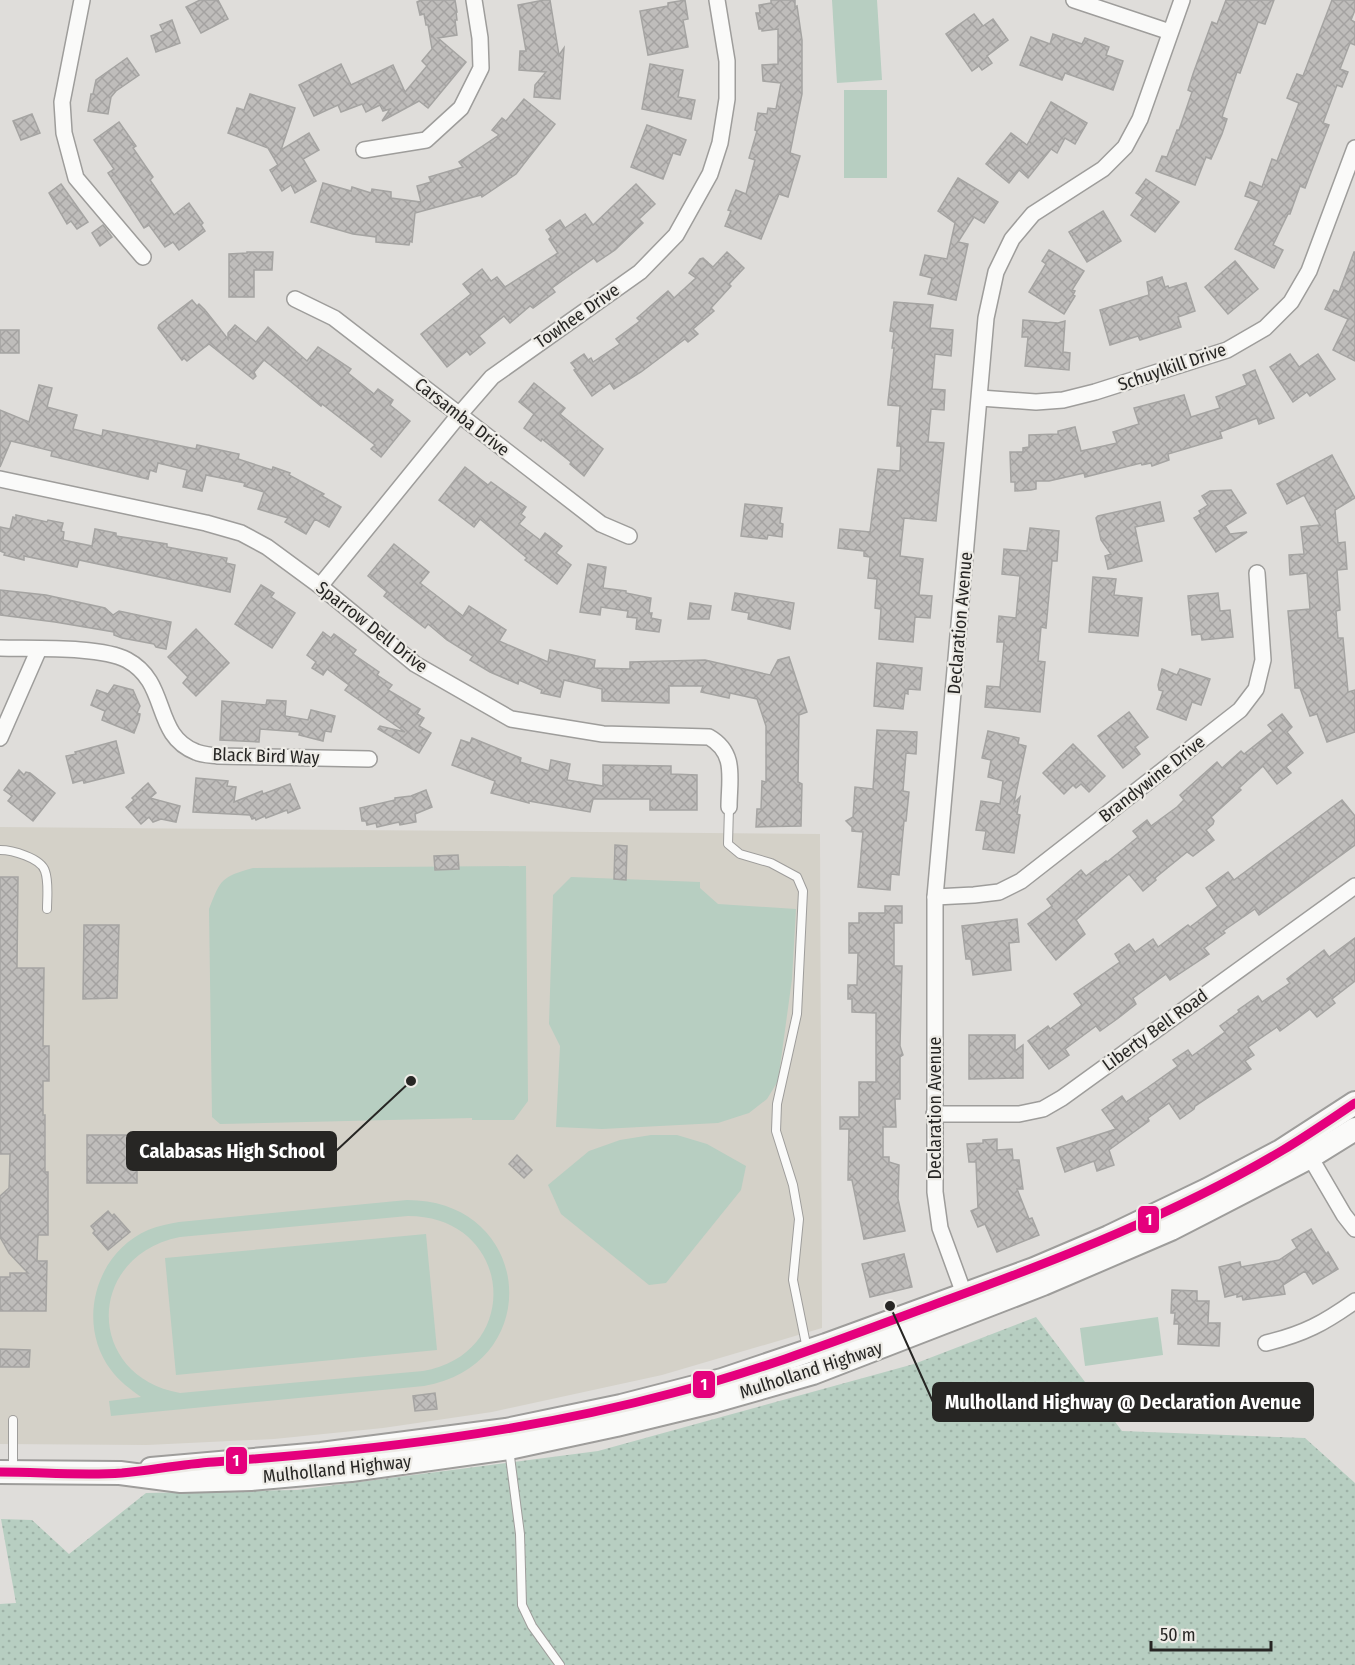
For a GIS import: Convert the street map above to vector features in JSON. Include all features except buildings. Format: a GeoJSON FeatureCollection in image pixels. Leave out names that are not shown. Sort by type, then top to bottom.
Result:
{"type":"FeatureCollection","features":[{"type":"Feature","properties":{"kind":"main road","name":"Mulholland Highway"},"geometry":{"type":"LineString","coordinates":[[1305,1148],[1355,1103]]}},
{"type":"Feature","properties":{"kind":"main road","name":"Mulholland Highway"},"geometry":{"type":"LineString","coordinates":[[508,1439],[722,1380],[807,1351],[968,1302],[1043,1284],[1171,1229],[1305,1148],[1355,1129]]}},
{"type":"Feature","properties":{"kind":"main road","name":"Mulholland Highway"},"geometry":{"type":"LineString","coordinates":[[7,1472],[120,1473],[181,1481],[251,1479],[351,1470],[508,1439],[616,1425],[715,1401],[813,1373],[893,1343],[968,1302]]}},
{"type":"Feature","properties":{"kind":"street"},"geometry":{"type":"LineString","coordinates":[[82,0],[62,102],[64,133],[75,178],[143,257]]}},
{"type":"Feature","properties":{"kind":"street"},"geometry":{"type":"LineString","coordinates":[[364,150],[426,141],[460,108],[481,68],[480,38],[474,0]]}},
{"type":"Feature","properties":{"kind":"street","name":"Towhee Drive"},"geometry":{"type":"LineString","coordinates":[[320,586],[492,377],[640,272],[676,235],[710,174],[720,143],[727,99],[727,61],[717,0]]}},
{"type":"Feature","properties":{"kind":"street"},"geometry":{"type":"LineString","coordinates":[[1074,0],[1170,32]]}},
{"type":"Feature","properties":{"kind":"street","name":"Declaration Avenue"},"geometry":{"type":"LineString","coordinates":[[968,1302],[940,1228],[935,1192],[935,897],[986,318],[996,272],[1012,239],[1033,214],[1103,169],[1125,147],[1140,119],[1182,0]]}},
{"type":"Feature","properties":{"kind":"street","name":"Schuylkill Drive"},"geometry":{"type":"LineString","coordinates":[[980,398],[1036,402],[1063,400],[1227,350],[1264,328],[1291,302],[1309,271],[1355,148]]}},
{"type":"Feature","properties":{"kind":"street","name":"Carsamba Drive"},"geometry":{"type":"LineString","coordinates":[[295,299],[334,318],[601,524],[629,536]]}},
{"type":"Feature","properties":{"kind":"street","name":"Sparrow Dell Drive"},"geometry":{"type":"LineString","coordinates":[[0,479],[206,523],[241,533],[267,547],[320,586],[415,664],[511,719],[603,734],[709,737],[726,751],[729,762],[729,807]]}},
{"type":"Feature","properties":{"kind":"street","name":"Brandywine Drive"},"geometry":{"type":"LineString","coordinates":[[935,897],[974,896],[999,892],[1021,881],[1240,710],[1256,688],[1263,660],[1257,573]]}},
{"type":"Feature","properties":{"kind":"street","name":"Black Bird Way"},"geometry":{"type":"LineString","coordinates":[[0,648],[108,653],[127,660],[141,670],[153,684],[171,734],[182,745],[197,753],[218,756],[369,759]]}},
{"type":"Feature","properties":{"kind":"street"},"geometry":{"type":"LineString","coordinates":[[0,738],[39,649]]}},
{"type":"Feature","properties":{"kind":"street","name":"Liberty Bell Road"},"geometry":{"type":"LineString","coordinates":[[934,1114],[1019,1114],[1043,1109],[1062,1098],[1355,886]]}},
{"type":"Feature","properties":{"kind":"street"},"geometry":{"type":"LineString","coordinates":[[1305,1148],[1344,1215],[1355,1229]]}},
{"type":"Feature","properties":{"kind":"street"},"geometry":{"type":"LineString","coordinates":[[1266,1343],[1296,1336],[1327,1321],[1355,1301]]}},
{"type":"Feature","properties":{"kind":"lane"},"geometry":{"type":"LineString","coordinates":[[729,807],[728,844],[740,854],[771,863],[797,877],[803,891],[797,1014],[777,1104],[776,1131],[793,1185],[799,1219],[793,1280],[813,1373]]}},
{"type":"Feature","properties":{"kind":"lane"},"geometry":{"type":"LineString","coordinates":[[0,850],[13,850],[38,862],[45,870],[47,909]]}},
{"type":"Feature","properties":{"kind":"lane"},"geometry":{"type":"LineString","coordinates":[[7,1472],[13,1420]]}},
{"type":"Feature","properties":{"kind":"lane"},"geometry":{"type":"LineString","coordinates":[[508,1439],[520,1534],[522,1605],[532,1626],[560,1665]]}},
{"type":"Feature","properties":{"kind":"shaded area"},"geometry":{"type":"Polygon","coordinates":[[[0,827],[820,834],[822,1328],[662,1375],[492,1412],[383,1428],[274,1439],[147,1445],[0,1444],[0,827]]]}},
{"type":"Feature","properties":{"kind":"green space"},"geometry":{"type":"Polygon","coordinates":[[[832,0],[877,0],[882,80],[837,83],[832,0]]]}},
{"type":"Feature","properties":{"kind":"green space"},"geometry":{"type":"Polygon","coordinates":[[[844,90],[887,90],[887,178],[844,178],[844,90]]]}},
{"type":"Feature","properties":{"kind":"green space"},"geometry":{"type":"Polygon","coordinates":[[[526,866],[528,1101],[514,1120],[472,1120],[472,1118],[220,1124],[212,1117],[209,909],[224,880],[253,868],[526,866]]]}},
{"type":"Feature","properties":{"kind":"green space"},"geometry":{"type":"Polygon","coordinates":[[[571,877],[700,882],[700,888],[718,904],[796,909],[792,979],[778,1081],[767,1099],[749,1113],[718,1123],[602,1129],[556,1127],[560,1046],[549,1024],[553,895],[571,877]]]}},
{"type":"Feature","properties":{"kind":"green space"},"geometry":{"type":"Polygon","coordinates":[[[651,1135],[677,1135],[707,1144],[746,1166],[741,1190],[666,1283],[649,1285],[561,1214],[548,1185],[589,1151],[620,1140],[651,1135]]]}},
{"type":"Feature","properties":{"kind":"green space"},"geometry":{"type":"Polygon","coordinates":[[[407,1200],[449,1207],[480,1226],[500,1253],[509,1285],[506,1317],[491,1348],[464,1372],[424,1386],[111,1416],[109,1401],[141,1397],[114,1374],[100,1352],[93,1312],[96,1291],[115,1255],[130,1241],[148,1230],[179,1222],[407,1200]],[[408,1216],[180,1237],[149,1248],[127,1267],[113,1290],[109,1316],[113,1341],[127,1364],[149,1382],[180,1393],[423,1371],[456,1359],[478,1339],[491,1314],[493,1287],[486,1260],[469,1238],[443,1222],[408,1216]]]}},
{"type":"Feature","properties":{"kind":"green space"},"geometry":{"type":"Polygon","coordinates":[[[426,1234],[437,1350],[176,1375],[165,1258],[426,1234]]]}},
{"type":"Feature","properties":{"kind":"green space"},"geometry":{"type":"Polygon","coordinates":[[[1036,1317],[1122,1431],[1305,1438],[1355,1483],[1355,1665],[0,1665],[0,1604],[16,1603],[1,1519],[32,1520],[69,1554],[146,1493],[297,1490],[598,1451],[914,1364],[1036,1317]]]}},
{"type":"Feature","properties":{"kind":"green space"},"geometry":{"type":"Polygon","coordinates":[[[1158,1317],[1163,1355],[1085,1366],[1080,1328],[1158,1317]]]}},
{"type":"Feature","properties":{"kind":"transit line","name":"1"},"geometry":{"type":"LineString","coordinates":[[0,1472],[122,1473],[202,1463],[387,1446],[502,1430],[560,1419],[708,1384],[810,1350],[1031,1269],[1117,1233],[1243,1173],[1355,1103]]}},
{"type":"Feature","properties":{"kind":"place","name":"Calabasas High School"},"geometry":{"type":"Point","coordinates":[411,1081]}},
{"type":"Feature","properties":{"kind":"place","name":"Mulholland Highway @ Declaration Avenue"},"geometry":{"type":"Point","coordinates":[890,1306]}}]}
